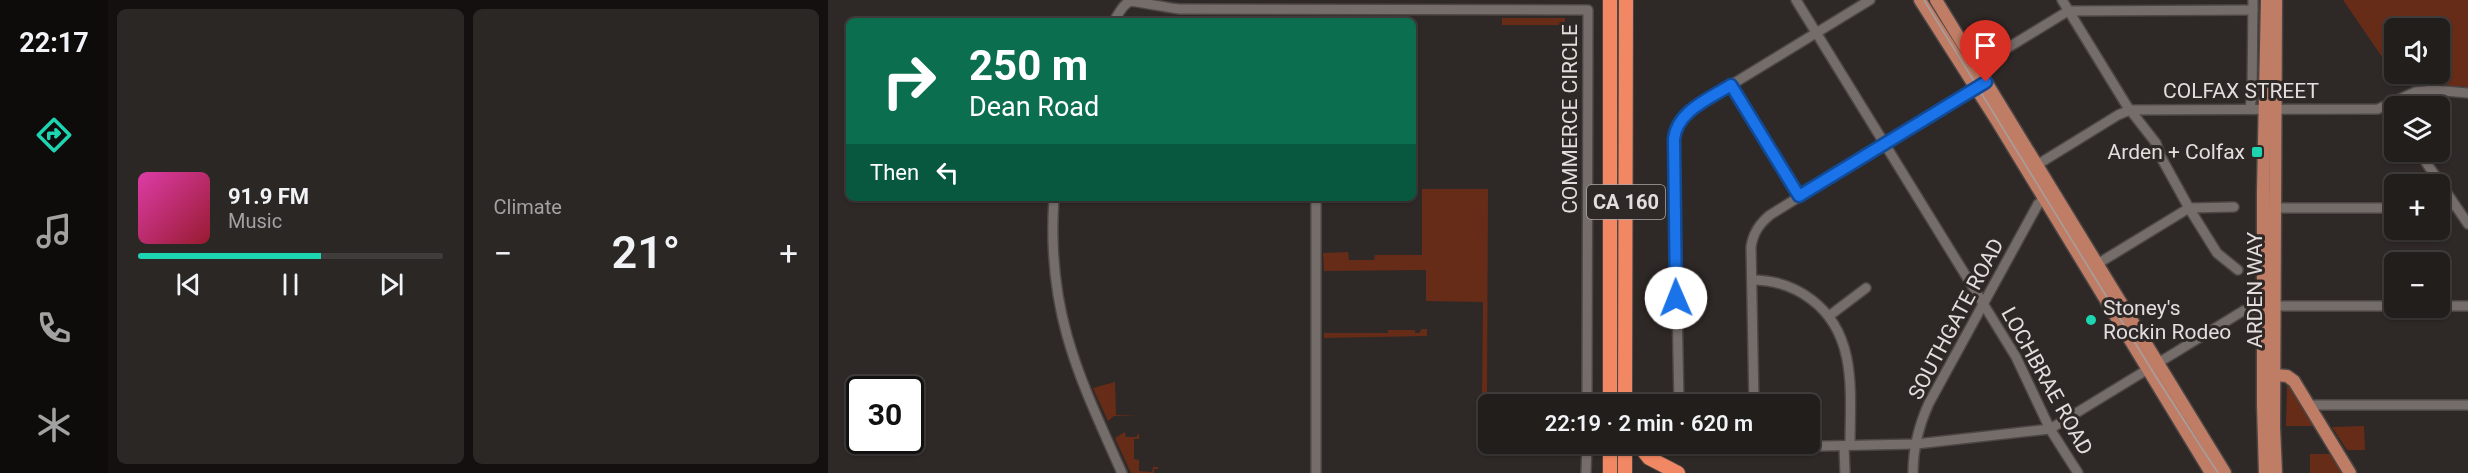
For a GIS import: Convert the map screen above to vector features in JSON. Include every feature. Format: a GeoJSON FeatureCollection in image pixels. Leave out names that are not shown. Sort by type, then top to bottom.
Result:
{"type":"FeatureCollection","features":[{"type":"Feature","properties":{"kind":"highway","name":"CA 160"},"geometry":{"type":"LineString","coordinates":[[1610,394],[1611,0]]}},
{"type":"Feature","properties":{"kind":"highway","name":"CA 160"},"geometry":{"type":"LineString","coordinates":[[1625,394],[1626,0]]}},
{"type":"Feature","properties":{"kind":"highway"},"geometry":{"type":"LineString","coordinates":[[1626,289],[1632,394]]}},
{"type":"Feature","properties":{"kind":"highway"},"geometry":{"type":"LineString","coordinates":[[1610,454],[1610,473]]}},
{"type":"Feature","properties":{"kind":"highway"},"geometry":{"type":"LineString","coordinates":[[1625,454],[1625,473]]}},
{"type":"Feature","properties":{"kind":"highway"},"geometry":{"type":"LineString","coordinates":[[1646,454],[1649,458],[1678,473]]}},
{"type":"Feature","properties":{"kind":"main road"},"geometry":{"type":"LineString","coordinates":[[1920,0],[1972,70]]}},
{"type":"Feature","properties":{"kind":"main road"},"geometry":{"type":"LineString","coordinates":[[1936,0],[1972,70],[2092,267],[2153,365],[2225,473]]}},
{"type":"Feature","properties":{"kind":"main road"},"geometry":{"type":"LineString","coordinates":[[2267,0],[2271,108]]}},
{"type":"Feature","properties":{"kind":"main road"},"geometry":{"type":"LineString","coordinates":[[2271,108],[2276,0]]}},
{"type":"Feature","properties":{"kind":"main road","name":"ARDEN WAY"},"geometry":{"type":"LineString","coordinates":[[2264,469],[2263,423],[2274,208],[2271,108]]}},
{"type":"Feature","properties":{"kind":"main road","name":"ARDEN WAY"},"geometry":{"type":"LineString","coordinates":[[2271,108],[2269,306],[2274,375],[2276,473]]}},
{"type":"Feature","properties":{"kind":"main road"},"geometry":{"type":"LineString","coordinates":[[2153,365],[2211,473]]}},
{"type":"Feature","properties":{"kind":"main road"},"geometry":{"type":"LineString","coordinates":[[2263,423],[2268,410],[2269,389],[2274,375],[2292,378],[2350,473]]}},
{"type":"Feature","properties":{"kind":"street","name":"LOCHBRAE ROAD"},"geometry":{"type":"LineString","coordinates":[[1796,0],[2020,364],[2050,429],[2079,473]]}},
{"type":"Feature","properties":{"kind":"street"},"geometry":{"type":"LineString","coordinates":[[1679,394],[1674,133],[1678,123],[1686,114],[1731,85],[1870,0]]}},
{"type":"Feature","properties":{"kind":"street"},"geometry":{"type":"LineString","coordinates":[[2062,0],[2130,110],[2154,139]]}},
{"type":"Feature","properties":{"kind":"street"},"geometry":{"type":"LineString","coordinates":[[1116,18],[1126,4],[1134,1],[1169,9],[1316,9],[1316,18]]}},
{"type":"Feature","properties":{"kind":"street"},"geometry":{"type":"LineString","coordinates":[[1972,70],[2068,11],[2253,5],[2250,108]]}},
{"type":"Feature","properties":{"kind":"street","name":"COMMERCE CIRCLE"},"geometry":{"type":"LineString","coordinates":[[1316,9],[1588,10],[1587,394]]}},
{"type":"Feature","properties":{"kind":"street"},"geometry":{"type":"LineString","coordinates":[[1731,85],[1799,196]]}},
{"type":"Feature","properties":{"kind":"street"},"geometry":{"type":"LineString","coordinates":[[1754,394],[1751,247],[1757,228],[1770,214],[1981,85]]}},
{"type":"Feature","properties":{"kind":"street","name":"COLFAX STREET"},"geometry":{"type":"LineString","coordinates":[[2403,96],[2421,91],[2468,93]]}},
{"type":"Feature","properties":{"kind":"street","name":"COLFAX STREET"},"geometry":{"type":"LineString","coordinates":[[2032,168],[2118,115],[2130,110],[2378,109],[2384,107]]}},
{"type":"Feature","properties":{"kind":"street"},"geometry":{"type":"LineString","coordinates":[[2151,109],[2146,121],[2189,208],[2217,254],[2238,270]]}},
{"type":"Feature","properties":{"kind":"street"},"geometry":{"type":"LineString","coordinates":[[2426,162],[2468,224]]}},
{"type":"Feature","properties":{"kind":"street","name":"SOUTHGATE ROAD"},"geometry":{"type":"LineString","coordinates":[[1913,473],[1916,444],[1929,403],[2038,204],[2049,195]]}},
{"type":"Feature","properties":{"kind":"street"},"geometry":{"type":"LineString","coordinates":[[1053,201],[1054,272],[1066,340],[1082,385],[1122,473]]}},
{"type":"Feature","properties":{"kind":"street"},"geometry":{"type":"LineString","coordinates":[[1316,201],[1316,473]]}},
{"type":"Feature","properties":{"kind":"street"},"geometry":{"type":"LineString","coordinates":[[2450,206],[2456,205]]}},
{"type":"Feature","properties":{"kind":"street"},"geometry":{"type":"LineString","coordinates":[[2092,267],[2189,208],[2234,207]]}},
{"type":"Feature","properties":{"kind":"street"},"geometry":{"type":"LineString","coordinates":[[2274,208],[2384,208]]}},
{"type":"Feature","properties":{"kind":"street"},"geometry":{"type":"LineString","coordinates":[[1752,280],[1770,281],[1793,288],[1807,296],[1829,316],[1840,333],[1848,360],[1845,473]]}},
{"type":"Feature","properties":{"kind":"street"},"geometry":{"type":"LineString","coordinates":[[1829,316],[1866,288]]}},
{"type":"Feature","properties":{"kind":"street"},"geometry":{"type":"LineString","coordinates":[[1820,445],[1916,444],[2050,429],[2242,310],[2269,306],[2384,306]]}},
{"type":"Feature","properties":{"kind":"street"},"geometry":{"type":"LineString","coordinates":[[2450,306],[2468,306]]}},
{"type":"Feature","properties":{"kind":"street"},"geometry":{"type":"LineString","coordinates":[[2309,405],[2468,405]]}},
{"type":"Feature","properties":{"kind":"street"},"geometry":{"type":"LineString","coordinates":[[1586,473],[1587,454]]}},
{"type":"Feature","properties":{"kind":"shaded area"},"geometry":{"type":"Polygon","coordinates":[[[2343,0],[2468,0],[2468,87],[2429,84],[2450,84],[2450,18],[2384,18],[2384,60],[2343,0]]]}},
{"type":"Feature","properties":{"kind":"shaded area"},"geometry":{"type":"Polygon","coordinates":[[[1502,18],[1565,18],[1565,25],[1502,25],[1502,18]]]}},
{"type":"Feature","properties":{"kind":"shaded area"},"geometry":{"type":"Polygon","coordinates":[[[2401,84],[2429,84],[2402,86],[2401,84]]]}},
{"type":"Feature","properties":{"kind":"shaded area"},"geometry":{"type":"Polygon","coordinates":[[[1422,189],[1488,189],[1487,394],[1482,394],[1483,302],[1426,301],[1426,270],[1324,271],[1323,253],[1348,252],[1349,260],[1374,260],[1375,255],[1422,255],[1422,189]]]}},
{"type":"Feature","properties":{"kind":"shaded area"},"geometry":{"type":"Polygon","coordinates":[[[1422,329],[1427,329],[1427,336],[1324,338],[1324,333],[1388,333],[1388,330],[1415,330],[1415,333],[1419,333],[1422,329]]]}},
{"type":"Feature","properties":{"kind":"shaded area"},"geometry":{"type":"Polygon","coordinates":[[[1115,382],[1116,415],[1139,416],[1114,416],[1108,421],[1093,388],[1115,382]]]}},
{"type":"Feature","properties":{"kind":"shaded area"},"geometry":{"type":"Polygon","coordinates":[[[2287,384],[2290,384],[2314,426],[2286,426],[2287,384]]]}},
{"type":"Feature","properties":{"kind":"shaded area"},"geometry":{"type":"Polygon","coordinates":[[[2364,426],[2365,450],[2347,450],[2332,427],[2364,426]]]}},
{"type":"Feature","properties":{"kind":"shaded area"},"geometry":{"type":"Polygon","coordinates":[[[1125,432],[1126,437],[1136,437],[1139,433],[1139,439],[1134,439],[1134,459],[1139,460],[1139,471],[1152,472],[1153,467],[1158,467],[1154,469],[1154,473],[1131,473],[1115,438],[1125,432]]]}},
{"type":"Feature","properties":{"kind":"shaded area"},"geometry":{"type":"Polygon","coordinates":[[[2310,454],[2331,454],[2343,473],[2310,473],[2310,454]]]}},
{"type":"Feature","properties":{"kind":"tram line"},"geometry":{"type":"LineString","coordinates":[[1924,0],[2156,377],[2218,473]]}},
{"type":"Feature","properties":{"kind":"place","name":"Arden + Colfax"},"geometry":{"type":"Point","coordinates":[2257,152]}},
{"type":"Feature","properties":{"kind":"place","name":"Stoney's Rockin Rodeo"},"geometry":{"type":"Point","coordinates":[2091,320]}},
{"type":"Feature","properties":{"kind":"route"},"geometry":{"type":"LineString","coordinates":[[1676,298],[1674,133],[1678,123],[1690,110],[1731,85],[1799,196],[1986,82]]}}]}
